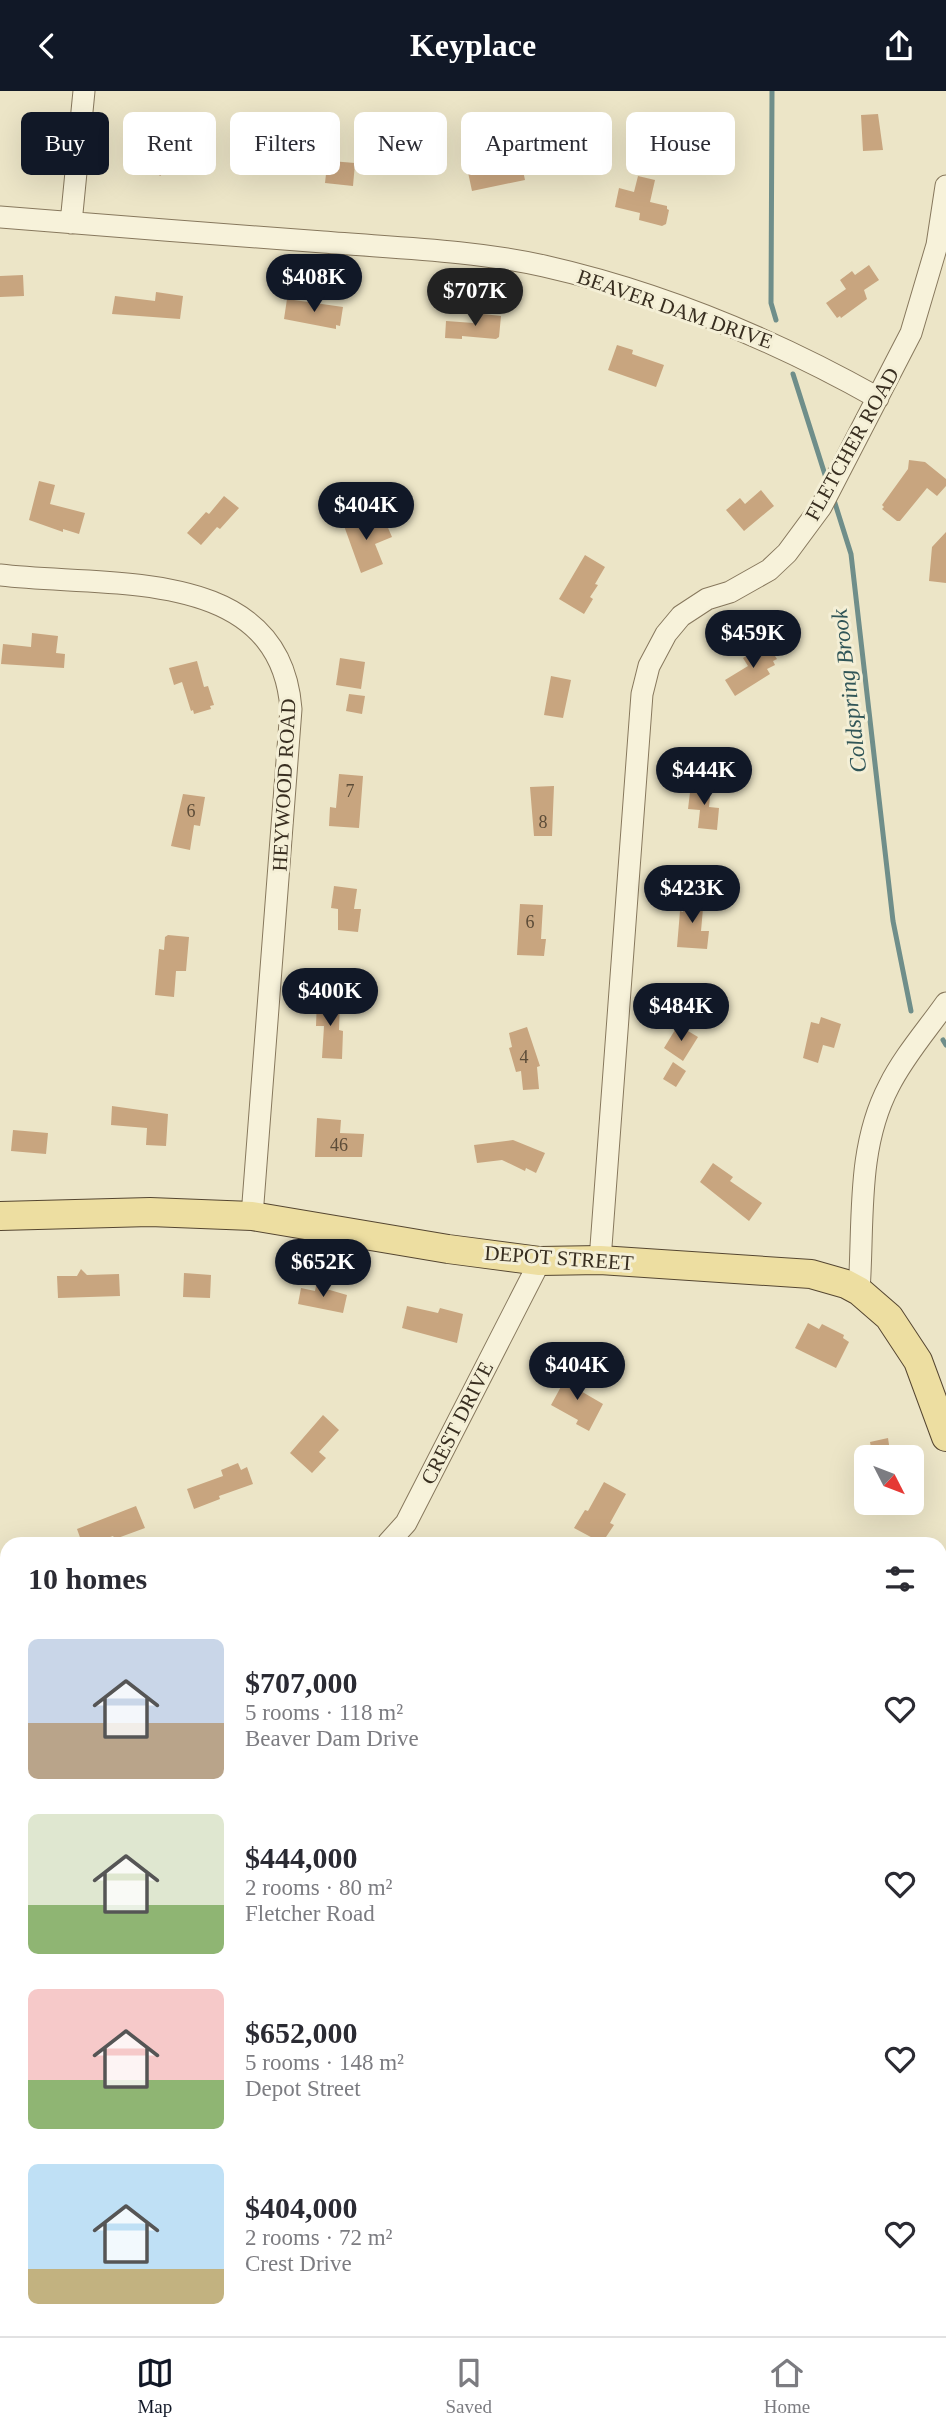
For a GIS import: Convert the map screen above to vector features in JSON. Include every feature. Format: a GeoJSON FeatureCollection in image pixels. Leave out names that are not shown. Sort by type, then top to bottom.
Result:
{"type":"FeatureCollection","features":[{"type":"Feature","properties":{"kind":"main road","name":"DEPOT STREET"},"geometry":{"type":"LineString","coordinates":[[0,1216],[150,1212],[252,1216],[448,1249],[540,1261],[600,1260],[811,1274],[846,1284],[859,1291],[889,1317],[918,1361],[946,1437]]}},
{"type":"Feature","properties":{"kind":"street"},"geometry":{"type":"LineString","coordinates":[[71,223],[84,91]]}},
{"type":"Feature","properties":{"kind":"street","name":"FLETCHER ROAD"},"geometry":{"type":"LineString","coordinates":[[600,1260],[642,694],[649,666],[666,634],[681,616],[707,599],[755,580],[787,553],[821,507],[911,333],[937,245],[946,186]]}},
{"type":"Feature","properties":{"kind":"street","name":"BEAVER DAM DRIVE"},"geometry":{"type":"LineString","coordinates":[[0,217],[448,252],[544,266],[611,284],[756,335],[814,362],[878,398]]}},
{"type":"Feature","properties":{"kind":"street","name":"HEYWOOD ROAD"},"geometry":{"type":"LineString","coordinates":[[0,575],[142,585],[200,597],[235,613],[259,631],[282,666],[290,691],[291,709],[252,1216]]}},
{"type":"Feature","properties":{"kind":"street"},"geometry":{"type":"LineString","coordinates":[[859,1291],[861,1212],[872,1133],[889,1086],[946,1003]]}},
{"type":"Feature","properties":{"kind":"street","name":"CREST DRIVE"},"geometry":{"type":"LineString","coordinates":[[393,1537],[406,1523],[540,1261]]}},
{"type":"Feature","properties":{"kind":"building"},"geometry":{"type":"Polygon","coordinates":[[[878,114],[883,150],[863,151],[861,115],[878,114]]]}},
{"type":"Feature","properties":{"kind":"building"},"geometry":{"type":"Polygon","coordinates":[[[340,162],[354,163],[353,186],[325,183],[326,175],[340,175],[340,162]]]}},
{"type":"Feature","properties":{"kind":"building"},"geometry":{"type":"Polygon","coordinates":[[[469,175],[524,175],[525,180],[472,191],[469,175]]]}},
{"type":"Feature","properties":{"kind":"building"},"geometry":{"type":"Polygon","coordinates":[[[638,176],[655,180],[650,202],[667,206],[669,210],[666,224],[662,226],[639,220],[640,213],[615,207],[619,188],[634,192],[638,176]]]}},
{"type":"Feature","properties":{"kind":"building"},"geometry":{"type":"Polygon","coordinates":[[[869,265],[879,280],[864,290],[867,299],[841,318],[837,318],[826,303],[846,289],[840,280],[852,271],[855,275],[869,265]]]}},
{"type":"Feature","properties":{"kind":"building"},"geometry":{"type":"Polygon","coordinates":[[[23,275],[24,296],[0,297],[0,276],[23,275]]]}},
{"type":"Feature","properties":{"kind":"building"},"geometry":{"type":"Polygon","coordinates":[[[156,292],[183,296],[180,319],[112,314],[115,296],[155,301],[156,292]]]}},
{"type":"Feature","properties":{"kind":"building"},"geometry":{"type":"Polygon","coordinates":[[[287,299],[343,307],[340,326],[336,325],[336,329],[284,319],[287,299]]]}},
{"type":"Feature","properties":{"kind":"building"},"geometry":{"type":"Polygon","coordinates":[[[474,313],[501,316],[499,337],[445,338],[446,321],[474,323],[474,313]]]}},
{"type":"Feature","properties":{"kind":"building"},"geometry":{"type":"Polygon","coordinates":[[[617,345],[633,350],[632,354],[664,365],[656,387],[608,370],[617,345]]]}},
{"type":"Feature","properties":{"kind":"building"},"geometry":{"type":"Polygon","coordinates":[[[909,460],[925,462],[946,479],[946,486],[937,496],[927,488],[900,521],[897,521],[882,509],[882,505],[908,469],[909,460]]]}},
{"type":"Feature","properties":{"kind":"building"},"geometry":{"type":"Polygon","coordinates":[[[39,481],[55,485],[50,504],[85,513],[79,534],[63,529],[63,532],[29,520],[39,481]]]}},
{"type":"Feature","properties":{"kind":"building"},"geometry":{"type":"Polygon","coordinates":[[[761,490],[774,506],[744,531],[726,510],[740,498],[745,504],[761,490]]]}},
{"type":"Feature","properties":{"kind":"building"},"geometry":{"type":"Polygon","coordinates":[[[224,496],[239,508],[201,545],[187,533],[206,512],[209,514],[224,496]]]}},
{"type":"Feature","properties":{"kind":"building"},"geometry":{"type":"Polygon","coordinates":[[[361,515],[367,529],[385,521],[392,537],[375,544],[383,564],[361,573],[343,523],[361,515]]]}},
{"type":"Feature","properties":{"kind":"building"},"geometry":{"type":"Polygon","coordinates":[[[946,532],[946,583],[929,581],[932,547],[946,532]]]}},
{"type":"Feature","properties":{"kind":"building"},"geometry":{"type":"Polygon","coordinates":[[[585,555],[605,567],[595,584],[598,585],[590,597],[593,599],[584,614],[559,599],[585,555]]]}},
{"type":"Feature","properties":{"kind":"building"},"geometry":{"type":"Polygon","coordinates":[[[32,633],[58,636],[56,653],[65,654],[64,668],[1,664],[3,644],[31,647],[32,633]]]}},
{"type":"Feature","properties":{"kind":"building"},"geometry":{"type":"Polygon","coordinates":[[[767,644],[777,659],[773,661],[775,665],[767,669],[770,674],[735,696],[725,680],[748,666],[743,658],[767,644]]]}},
{"type":"Feature","properties":{"kind":"building"},"geometry":{"type":"Polygon","coordinates":[[[340,658],[365,662],[361,689],[336,685],[340,658]]]}},
{"type":"Feature","properties":{"kind":"building"},"geometry":{"type":"Polygon","coordinates":[[[197,661],[204,687],[208,686],[214,705],[210,706],[211,709],[194,714],[182,682],[174,685],[169,668],[197,661]]]}},
{"type":"Feature","properties":{"kind":"building"},"geometry":{"type":"Polygon","coordinates":[[[551,676],[571,680],[563,718],[544,715],[551,676]]]}},
{"type":"Feature","properties":{"kind":"building"},"geometry":{"type":"Polygon","coordinates":[[[349,694],[365,696],[362,714],[346,711],[349,694]]]}},
{"type":"Feature","properties":{"kind":"building"},"geometry":{"type":"Polygon","coordinates":[[[339,774],[363,776],[359,828],[329,826],[330,807],[336,808],[339,774]]]}},
{"type":"Feature","properties":{"kind":"building"},"geometry":{"type":"Polygon","coordinates":[[[691,784],[711,786],[709,807],[719,808],[717,830],[698,828],[700,810],[688,809],[691,784]]]}},
{"type":"Feature","properties":{"kind":"building"},"geometry":{"type":"Polygon","coordinates":[[[554,786],[552,836],[534,836],[530,787],[554,786]]]}},
{"type":"Feature","properties":{"kind":"building"},"geometry":{"type":"Polygon","coordinates":[[[183,794],[205,797],[200,826],[194,825],[190,850],[171,846],[183,794]]]}},
{"type":"Feature","properties":{"kind":"building"},"geometry":{"type":"Polygon","coordinates":[[[334,886],[357,889],[354,909],[361,909],[358,932],[338,930],[338,909],[331,908],[334,886]]]}},
{"type":"Feature","properties":{"kind":"building"},"geometry":{"type":"Polygon","coordinates":[[[685,895],[704,897],[701,931],[709,931],[707,949],[677,947],[680,911],[683,912],[685,895]]]}},
{"type":"Feature","properties":{"kind":"building"},"geometry":{"type":"Polygon","coordinates":[[[520,904],[543,905],[541,939],[546,939],[544,956],[517,955],[520,904]]]}},
{"type":"Feature","properties":{"kind":"building"},"geometry":{"type":"Polygon","coordinates":[[[165,937],[189,937],[186,971],[176,971],[174,997],[155,995],[159,949],[164,950],[165,937]]]}},
{"type":"Feature","properties":{"kind":"building"},"geometry":{"type":"Polygon","coordinates":[[[317,999],[340,1000],[342,1059],[322,1058],[324,1026],[316,1026],[317,999]]]}},
{"type":"Feature","properties":{"kind":"building"},"geometry":{"type":"Polygon","coordinates":[[[821,1017],[841,1024],[834,1048],[823,1045],[818,1063],[803,1058],[811,1022],[819,1024],[821,1017]]]}},
{"type":"Feature","properties":{"kind":"building"},"geometry":{"type":"Polygon","coordinates":[[[678,1025],[698,1037],[683,1061],[664,1048],[678,1025]]]}},
{"type":"Feature","properties":{"kind":"building"},"geometry":{"type":"Polygon","coordinates":[[[527,1027],[540,1066],[537,1067],[539,1089],[523,1090],[521,1071],[516,1072],[509,1048],[512,1047],[509,1033],[527,1027]]]}},
{"type":"Feature","properties":{"kind":"building"},"geometry":{"type":"Polygon","coordinates":[[[673,1062],[686,1071],[676,1087],[663,1079],[673,1062]]]}},
{"type":"Feature","properties":{"kind":"building"},"geometry":{"type":"Polygon","coordinates":[[[112,1106],[168,1114],[166,1146],[146,1145],[147,1128],[111,1125],[112,1106]]]}},
{"type":"Feature","properties":{"kind":"building"},"geometry":{"type":"Polygon","coordinates":[[[317,1118],[341,1120],[340,1133],[364,1134],[362,1157],[315,1157],[317,1118]]]}},
{"type":"Feature","properties":{"kind":"building"},"geometry":{"type":"Polygon","coordinates":[[[13,1130],[48,1133],[46,1154],[11,1151],[13,1130]]]}},
{"type":"Feature","properties":{"kind":"building"},"geometry":{"type":"Polygon","coordinates":[[[513,1140],[545,1153],[536,1173],[502,1160],[477,1163],[474,1145],[513,1140]]]}},
{"type":"Feature","properties":{"kind":"building"},"geometry":{"type":"Polygon","coordinates":[[[713,1163],[733,1177],[730,1181],[762,1203],[749,1221],[700,1182],[713,1163]]]}},
{"type":"Feature","properties":{"kind":"building"},"geometry":{"type":"Polygon","coordinates":[[[81,1269],[87,1275],[119,1274],[120,1296],[58,1298],[57,1276],[77,1276],[81,1269]]]}},
{"type":"Feature","properties":{"kind":"building"},"geometry":{"type":"Polygon","coordinates":[[[184,1273],[211,1275],[210,1298],[183,1297],[184,1273]]]}},
{"type":"Feature","properties":{"kind":"building"},"geometry":{"type":"Polygon","coordinates":[[[316,1286],[347,1295],[343,1313],[298,1304],[301,1288],[315,1291],[316,1286]]]}},
{"type":"Feature","properties":{"kind":"building"},"geometry":{"type":"Polygon","coordinates":[[[407,1306],[438,1313],[440,1308],[463,1314],[457,1343],[402,1328],[407,1306]]]}},
{"type":"Feature","properties":{"kind":"building"},"geometry":{"type":"Polygon","coordinates":[[[808,1323],[819,1329],[822,1324],[844,1335],[843,1338],[849,1342],[836,1368],[795,1348],[808,1323]]]}},
{"type":"Feature","properties":{"kind":"building"},"geometry":{"type":"Polygon","coordinates":[[[569,1372],[584,1381],[579,1390],[603,1404],[589,1431],[576,1424],[578,1420],[551,1405],[569,1372]]]}},
{"type":"Feature","properties":{"kind":"building"},"geometry":{"type":"Polygon","coordinates":[[[323,1415],[339,1430],[319,1452],[326,1458],[312,1473],[290,1453],[323,1415]]]}},
{"type":"Feature","properties":{"kind":"building"},"geometry":{"type":"Polygon","coordinates":[[[888,1438],[889,1445],[871,1445],[870,1442],[888,1438]]]}},
{"type":"Feature","properties":{"kind":"building"},"geometry":{"type":"Polygon","coordinates":[[[238,1463],[241,1470],[247,1467],[253,1484],[219,1496],[220,1499],[194,1509],[187,1489],[223,1476],[221,1470],[238,1463]]]}},
{"type":"Feature","properties":{"kind":"building"},"geometry":{"type":"Polygon","coordinates":[[[604,1482],[626,1494],[610,1523],[614,1525],[606,1537],[591,1537],[574,1528],[585,1510],[588,1511],[604,1482]]]}},
{"type":"Feature","properties":{"kind":"building"},"geometry":{"type":"Polygon","coordinates":[[[136,1506],[145,1528],[120,1537],[80,1537],[77,1529],[136,1506]]]}},
{"type":"Feature","properties":{"kind":"waterway","name":"Coldspring Brook"},"geometry":{"type":"LineString","coordinates":[[772,91],[771,303],[776,320]]}},
{"type":"Feature","properties":{"kind":"waterway","name":"Coldspring Brook"},"geometry":{"type":"LineString","coordinates":[[793,374],[827,481]]}},
{"type":"Feature","properties":{"kind":"waterway","name":"Coldspring Brook"},"geometry":{"type":"LineString","coordinates":[[833,497],[851,554],[893,921],[911,1011]]}},
{"type":"Feature","properties":{"kind":"waterway","name":"Coldspring Brook"},"geometry":{"type":"LineString","coordinates":[[943,1040],[946,1045]]}}]}
